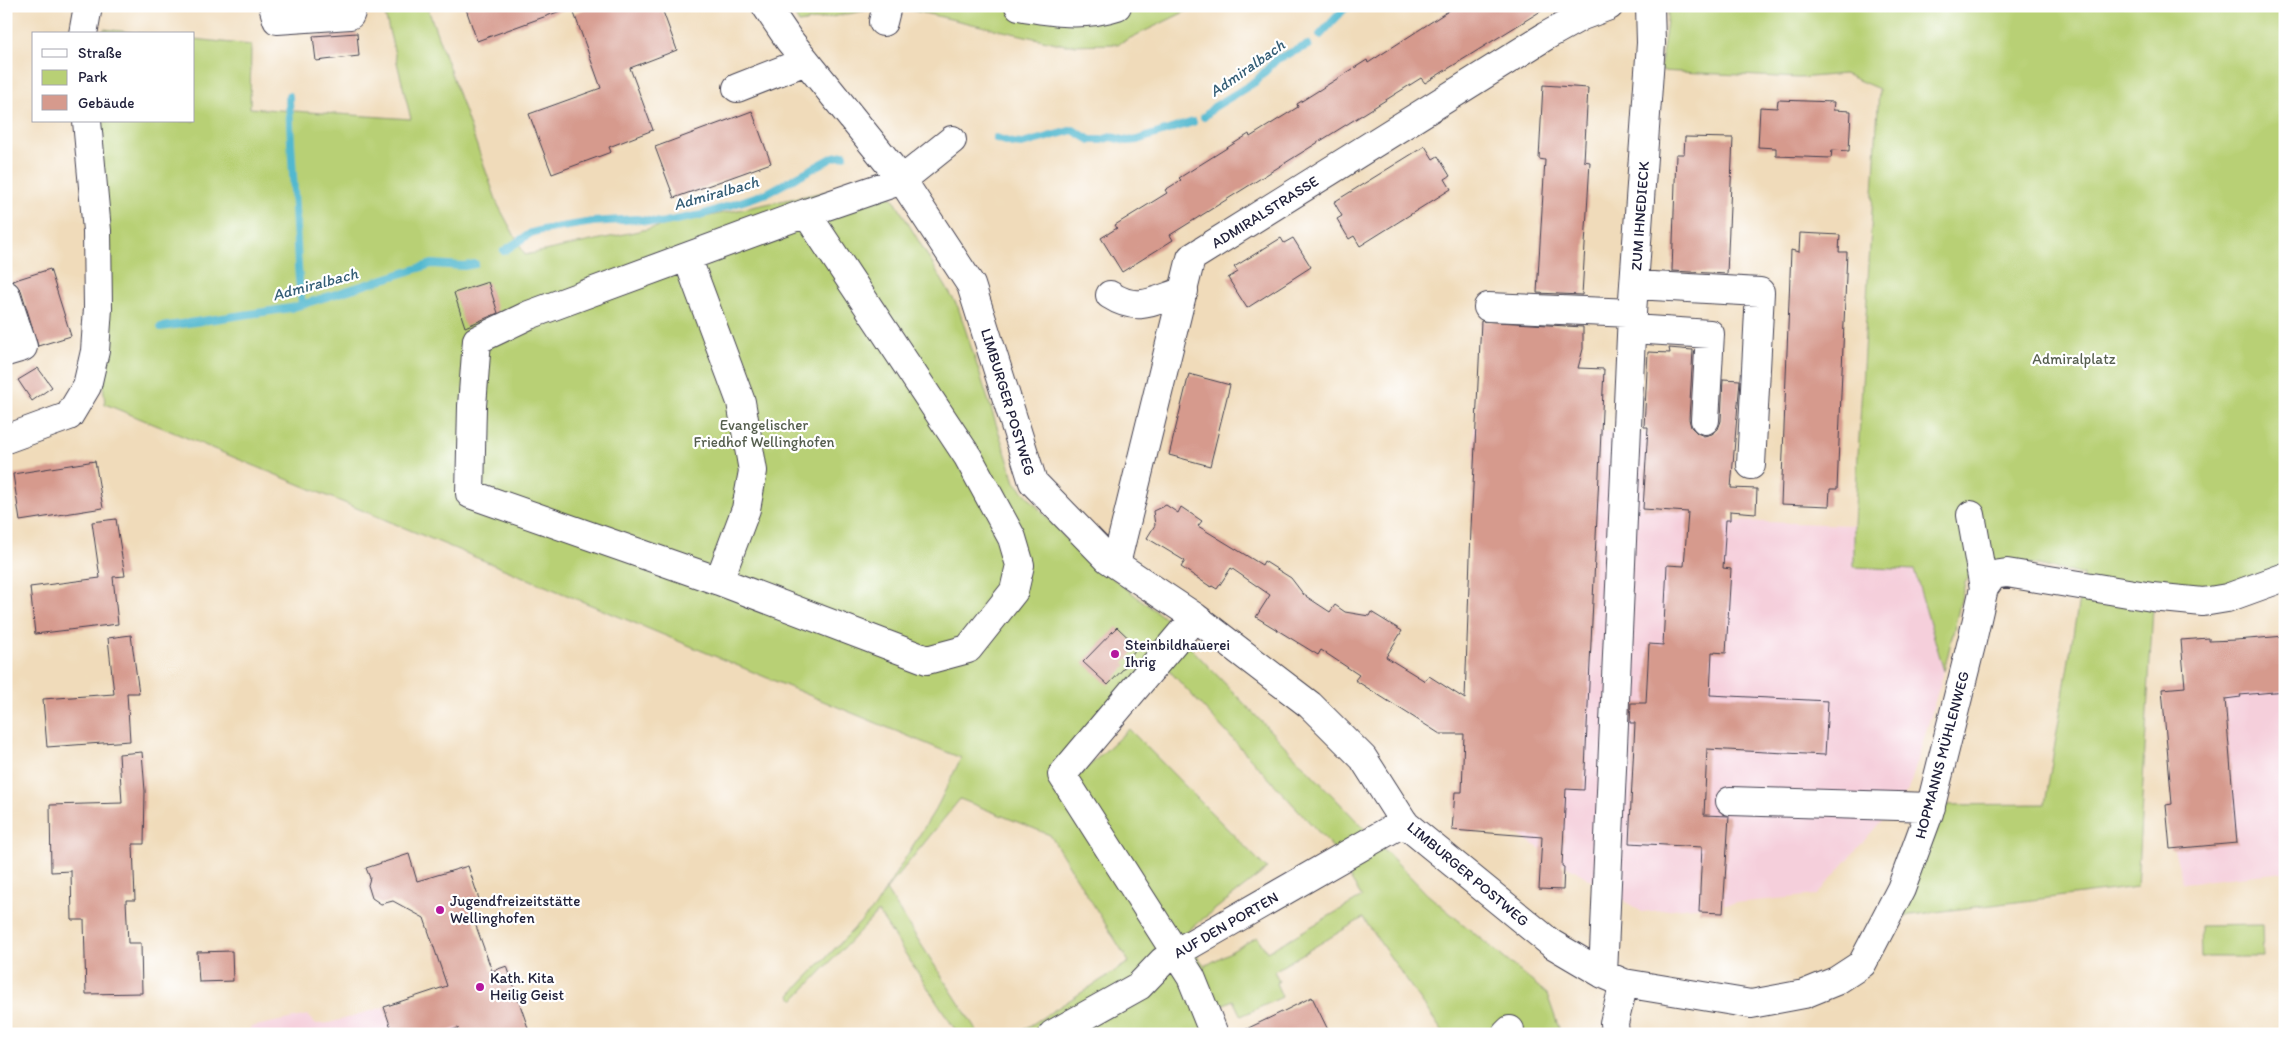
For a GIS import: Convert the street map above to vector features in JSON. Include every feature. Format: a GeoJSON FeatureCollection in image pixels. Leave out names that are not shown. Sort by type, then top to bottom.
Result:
{"type":"FeatureCollection","features":[{"type":"Feature","properties":{"kind":"street"},"geometry":{"type":"LineString","coordinates":[[83,32],[88,6]]}},
{"type":"Feature","properties":{"kind":"street"},"geometry":{"type":"LineString","coordinates":[[273,6],[277,20],[350,15],[353,6]]}},
{"type":"Feature","properties":{"kind":"street","name":"LIMBURGER POSTWEG"},"geometry":{"type":"LineString","coordinates":[[766,6],[806,60],[902,180],[971,285],[1033,482],[1108,559],[1195,617],[1310,705],[1363,758],[1404,822],[1552,944],[1614,979]]}},
{"type":"Feature","properties":{"kind":"street"},"geometry":{"type":"LineString","coordinates":[[1019,6],[1059,13],[1101,11],[1117,6]]}},
{"type":"Feature","properties":{"kind":"street","name":"ADMIRALSTRASSE"},"geometry":{"type":"LineString","coordinates":[[1116,564],[1191,258],[1546,36],[1582,16],[1609,6]]}},
{"type":"Feature","properties":{"kind":"street","name":"ZUM IHNEDIECK"},"geometry":{"type":"LineString","coordinates":[[1614,979],[1627,426],[1632,321],[1651,43],[1650,6]]}},
{"type":"Feature","properties":{"kind":"street"},"geometry":{"type":"LineString","coordinates":[[737,88],[806,60]]}},
{"type":"Feature","properties":{"kind":"street"},"geometry":{"type":"LineString","coordinates":[[6,439],[69,416],[87,386],[95,351],[98,308],[97,231],[88,122]]}},
{"type":"Feature","properties":{"kind":"street"},"geometry":{"type":"LineString","coordinates":[[806,213],[968,457],[1012,538],[1020,565],[1014,591],[968,649],[927,660],[719,581],[470,494],[472,406],[477,340],[529,315],[806,213],[902,180],[952,140]]}},
{"type":"Feature","properties":{"kind":"street"},"geometry":{"type":"LineString","coordinates":[[686,257],[741,402],[753,471],[746,509],[719,581]]}},
{"type":"Feature","properties":{"kind":"street"},"geometry":{"type":"LineString","coordinates":[[1635,285],[1760,292],[1751,465]]}},
{"type":"Feature","properties":{"kind":"street"},"geometry":{"type":"LineString","coordinates":[[1110,295],[1123,304],[1140,306],[1184,291]]}},
{"type":"Feature","properties":{"kind":"street"},"geometry":{"type":"LineString","coordinates":[[6,295],[23,347],[6,352]]}},
{"type":"Feature","properties":{"kind":"street"},"geometry":{"type":"LineString","coordinates":[[1488,307],[1632,321],[1710,334],[1705,420]]}},
{"type":"Feature","properties":{"kind":"street"},"geometry":{"type":"LineString","coordinates":[[1971,515],[1984,588]]}},
{"type":"Feature","properties":{"kind":"street"},"geometry":{"type":"LineString","coordinates":[[1984,588],[1992,575],[2007,574],[2152,597],[2203,602],[2227,598],[2285,577]]}},
{"type":"Feature","properties":{"kind":"street","name":"HOPMANNS MÜHLENWEG"},"geometry":{"type":"LineString","coordinates":[[1614,979],[1697,1003],[1751,1004],[1804,994],[1836,981],[1862,964],[1900,890],[1931,807],[1984,588]]}},
{"type":"Feature","properties":{"kind":"street"},"geometry":{"type":"LineString","coordinates":[[1195,617],[1062,775],[1190,977],[1214,1034]]}},
{"type":"Feature","properties":{"kind":"street"},"geometry":{"type":"LineString","coordinates":[[1730,802],[1931,807]]}},
{"type":"Feature","properties":{"kind":"street","name":"AUF DEN PORTEN"},"geometry":{"type":"LineString","coordinates":[[1053,1034],[1139,986],[1163,961],[1174,954],[1404,822]]}},
{"type":"Feature","properties":{"kind":"street"},"geometry":{"type":"LineString","coordinates":[[1614,979],[1615,1034]]}},
{"type":"Feature","properties":{"kind":"shaded area"},"geometry":{"type":"Polygon","coordinates":[[[1474,427],[1709,435],[1707,520],[1854,525],[1854,567],[1914,570],[1944,671],[1909,789],[1817,895],[1642,912],[1470,805],[1474,427]]]}},
{"type":"Feature","properties":{"kind":"shaded area"},"geometry":{"type":"Polygon","coordinates":[[[2285,636],[2285,872],[2183,883],[2174,849],[2170,849],[2166,805],[2172,804],[2162,689],[2185,687],[2181,637],[2183,640],[2209,638],[2212,642],[2285,636]]]}},
{"type":"Feature","properties":{"kind":"shaded area"},"geometry":{"type":"Polygon","coordinates":[[[384,1007],[524,1029],[526,1034],[250,1034],[250,1027],[308,1015],[315,1024],[329,1023],[384,1007]]]}},
{"type":"Feature","properties":{"kind":"green space","name":"Evangelischer Friedhof Wellinghofen"},"geometry":{"type":"Polygon","coordinates":[[[383,6],[427,6],[498,205],[525,255],[866,183],[893,198],[958,307],[1015,482],[1077,551],[1174,625],[1076,778],[1129,729],[1267,869],[1181,936],[1205,966],[1257,937],[1267,952],[1362,897],[1350,878],[1349,865],[1165,666],[1187,644],[1427,894],[1547,994],[1561,1034],[1444,1034],[1363,918],[1274,971],[1279,981],[1276,983],[1282,997],[1241,1016],[1233,1000],[1218,1007],[1231,1034],[1017,1034],[1129,962],[1050,835],[960,799],[886,890],[979,1034],[958,1034],[878,912],[794,1000],[790,995],[875,907],[938,805],[961,758],[105,404],[98,332],[94,122],[195,122],[195,39],[251,45],[250,108],[411,119],[383,6]]]}},
{"type":"Feature","properties":{"kind":"green space"},"geometry":{"type":"Polygon","coordinates":[[[789,6],[890,6],[799,23],[789,6]]]}},
{"type":"Feature","properties":{"kind":"green space"},"geometry":{"type":"Polygon","coordinates":[[[893,6],[1197,6],[1118,44],[1065,45],[893,6]]]}},
{"type":"Feature","properties":{"kind":"green space","name":"Admiralplatz"},"geometry":{"type":"Polygon","coordinates":[[[1669,6],[2285,6],[2285,590],[2153,608],[2137,887],[1895,917],[1941,805],[2045,804],[2083,575],[2010,561],[1992,562],[1980,567],[1965,583],[1944,671],[1914,570],[1854,567],[1854,525],[1879,89],[1844,74],[1799,78],[1660,71],[1669,6]]]}},
{"type":"Feature","properties":{"kind":"green space"},"geometry":{"type":"Polygon","coordinates":[[[104,29],[129,32],[103,32],[104,29]]]}},
{"type":"Feature","properties":{"kind":"green space"},"geometry":{"type":"Polygon","coordinates":[[[2262,925],[2263,957],[2201,957],[2200,926],[2262,925]]]}},
{"type":"Feature","properties":{"kind":"building"},"geometry":{"type":"Polygon","coordinates":[[[465,6],[565,6],[566,9],[477,41],[465,6]]]}},
{"type":"Feature","properties":{"kind":"building"},"geometry":{"type":"Polygon","coordinates":[[[593,6],[661,6],[677,50],[630,68],[653,130],[609,147],[611,152],[552,174],[529,114],[601,88],[574,13],[593,6]]]}},
{"type":"Feature","properties":{"kind":"building"},"geometry":{"type":"Polygon","coordinates":[[[1456,6],[1549,6],[1425,83],[1421,78],[1170,235],[1173,240],[1122,272],[1101,238],[1117,228],[1115,225],[1167,193],[1165,190],[1181,180],[1179,178],[1249,134],[1250,137],[1298,107],[1297,104],[1367,60],[1368,63],[1456,6]]]}},
{"type":"Feature","properties":{"kind":"building"},"geometry":{"type":"Polygon","coordinates":[[[357,33],[359,56],[316,61],[313,36],[357,33]]]}},
{"type":"Feature","properties":{"kind":"building"},"geometry":{"type":"Polygon","coordinates":[[[1543,85],[1588,88],[1584,161],[1590,162],[1582,295],[1537,293],[1545,160],[1539,159],[1543,85]]]}},
{"type":"Feature","properties":{"kind":"building"},"geometry":{"type":"Polygon","coordinates":[[[1778,100],[1834,102],[1833,110],[1851,111],[1849,151],[1832,150],[1831,158],[1776,156],[1776,148],[1758,147],[1760,107],[1777,108],[1778,100]]]}},
{"type":"Feature","properties":{"kind":"building"},"geometry":{"type":"Polygon","coordinates":[[[752,111],[771,163],[674,198],[655,147],[752,111]]]}},
{"type":"Feature","properties":{"kind":"building"},"geometry":{"type":"Polygon","coordinates":[[[1685,137],[1733,138],[1727,274],[1672,271],[1676,154],[1684,154],[1685,137]]]}},
{"type":"Feature","properties":{"kind":"building"},"geometry":{"type":"Polygon","coordinates":[[[1425,146],[1433,159],[1438,156],[1450,176],[1445,179],[1451,189],[1360,246],[1354,236],[1349,239],[1337,219],[1342,216],[1334,202],[1425,146]]]}},
{"type":"Feature","properties":{"kind":"building"},"geometry":{"type":"Polygon","coordinates":[[[1800,233],[1840,235],[1839,252],[1847,252],[1837,489],[1830,489],[1829,506],[1781,504],[1791,250],[1799,252],[1800,233]]]}},
{"type":"Feature","properties":{"kind":"building"},"geometry":{"type":"Polygon","coordinates":[[[1281,238],[1284,243],[1293,238],[1311,267],[1247,308],[1228,278],[1238,272],[1234,267],[1281,238]]]}},
{"type":"Feature","properties":{"kind":"building"},"geometry":{"type":"Polygon","coordinates":[[[50,269],[71,336],[38,346],[21,290],[12,281],[50,269]]]}},
{"type":"Feature","properties":{"kind":"building"},"geometry":{"type":"Polygon","coordinates":[[[488,282],[498,313],[465,327],[454,293],[488,282]]]}},
{"type":"Feature","properties":{"kind":"building"},"geometry":{"type":"Polygon","coordinates":[[[1481,321],[1583,327],[1583,349],[1578,368],[1604,369],[1584,790],[1566,789],[1562,866],[1564,867],[1563,890],[1539,889],[1542,837],[1452,830],[1455,792],[1462,792],[1464,734],[1440,734],[1355,680],[1359,675],[1321,650],[1318,655],[1256,617],[1270,595],[1231,568],[1217,589],[1211,587],[1181,567],[1185,561],[1147,538],[1155,525],[1153,511],[1166,505],[1178,513],[1181,507],[1202,521],[1198,526],[1262,565],[1264,561],[1291,578],[1304,595],[1330,612],[1335,605],[1345,612],[1369,616],[1371,612],[1402,631],[1386,657],[1425,681],[1429,676],[1465,699],[1481,321]]]}},
{"type":"Feature","properties":{"kind":"building"},"geometry":{"type":"Polygon","coordinates":[[[1669,348],[1693,350],[1689,419],[1691,427],[1697,433],[1704,436],[1712,434],[1718,429],[1721,421],[1723,379],[1740,380],[1731,488],[1757,489],[1756,513],[1730,511],[1730,520],[1726,520],[1723,568],[1731,569],[1726,653],[1712,652],[1710,695],[1828,701],[1825,755],[1707,749],[1704,815],[1729,816],[1723,913],[1699,912],[1702,847],[1629,843],[1635,723],[1630,723],[1631,703],[1646,703],[1649,644],[1663,645],[1667,565],[1684,566],[1688,512],[1643,509],[1648,427],[1644,427],[1648,352],[1670,353],[1669,348]]]}},
{"type":"Feature","properties":{"kind":"building"},"geometry":{"type":"Polygon","coordinates":[[[38,368],[52,387],[32,401],[18,380],[38,368]]]}},
{"type":"Feature","properties":{"kind":"building"},"geometry":{"type":"Polygon","coordinates":[[[1189,374],[1230,385],[1210,466],[1169,455],[1189,374]]]}},
{"type":"Feature","properties":{"kind":"building"},"geometry":{"type":"Polygon","coordinates":[[[95,461],[103,508],[20,521],[13,474],[95,461]]]}},
{"type":"Feature","properties":{"kind":"building"},"geometry":{"type":"Polygon","coordinates":[[[116,519],[125,576],[113,577],[118,624],[35,634],[30,587],[100,578],[92,522],[116,519]]]}},
{"type":"Feature","properties":{"kind":"building","name":"Steinbildhauerei Ihrig"},"geometry":{"type":"Polygon","coordinates":[[[1117,627],[1138,647],[1124,663],[1127,665],[1108,685],[1083,662],[1117,627]]]}},
{"type":"Feature","properties":{"kind":"building"},"geometry":{"type":"Polygon","coordinates":[[[131,635],[139,693],[127,693],[130,741],[47,747],[43,699],[114,694],[108,638],[131,635]]]}},
{"type":"Feature","properties":{"kind":"building"},"geometry":{"type":"Polygon","coordinates":[[[2285,636],[2285,691],[2240,695],[2241,697],[2225,699],[2237,843],[2170,849],[2166,805],[2172,804],[2162,689],[2185,687],[2181,640],[2209,638],[2209,641],[2236,640],[2285,636]]]}},
{"type":"Feature","properties":{"kind":"building"},"geometry":{"type":"Polygon","coordinates":[[[142,752],[145,791],[144,844],[133,844],[135,900],[126,900],[128,943],[141,943],[142,993],[86,994],[84,920],[72,920],[71,871],[51,872],[50,805],[122,803],[119,754],[142,752]]]}},
{"type":"Feature","properties":{"kind":"building"},"geometry":{"type":"Polygon","coordinates":[[[409,854],[417,881],[468,866],[481,905],[470,909],[492,971],[507,966],[528,1028],[524,1029],[526,1034],[460,1034],[458,1028],[439,1034],[393,1034],[384,1007],[447,986],[424,918],[393,901],[381,904],[372,898],[368,885],[370,878],[366,868],[409,854]]]}},
{"type":"Feature","properties":{"kind":"building"},"geometry":{"type":"Polygon","coordinates":[[[232,951],[233,981],[199,982],[197,952],[232,951]]]}},
{"type":"Feature","properties":{"kind":"building"},"geometry":{"type":"Polygon","coordinates":[[[1312,997],[1330,1034],[1236,1034],[1284,1011],[1312,997]]]}},
{"type":"Feature","properties":{"kind":"waterway","name":"Admiralbach"},"geometry":{"type":"LineString","coordinates":[[1320,35],[1345,8],[1350,6]]}},
{"type":"Feature","properties":{"kind":"waterway","name":"Admiralbach"},"geometry":{"type":"LineString","coordinates":[[1204,117],[1214,107],[1255,82],[1277,59],[1308,45]]}},
{"type":"Feature","properties":{"kind":"waterway"},"geometry":{"type":"LineString","coordinates":[[289,96],[298,274],[302,303]]}},
{"type":"Feature","properties":{"kind":"waterway","name":"Admiralbach"},"geometry":{"type":"LineString","coordinates":[[996,138],[1022,144],[1073,130],[1090,140],[1101,140],[1111,137],[1127,141],[1137,140],[1193,122]]}},
{"type":"Feature","properties":{"kind":"waterway","name":"Admiralbach"},"geometry":{"type":"LineString","coordinates":[[504,251],[531,233],[542,230],[593,222],[636,219],[660,223],[701,215],[767,193],[834,157],[844,155]]}},
{"type":"Feature","properties":{"kind":"waterway","name":"Admiralbach"},"geometry":{"type":"LineString","coordinates":[[161,327],[291,308],[432,264],[464,266],[475,264]]}},
{"type":"Feature","properties":{"kind":"place","name":"Steinbildhauerei Ihrig"},"geometry":{"type":"Point","coordinates":[1115,654]}},
{"type":"Feature","properties":{"kind":"place","name":"Jugendfreizeitstätte Wellinghofen"},"geometry":{"type":"Point","coordinates":[440,910]}},
{"type":"Feature","properties":{"kind":"place","name":"Kath. Kita Heilig Geist"},"geometry":{"type":"Point","coordinates":[480,987]}}]}
